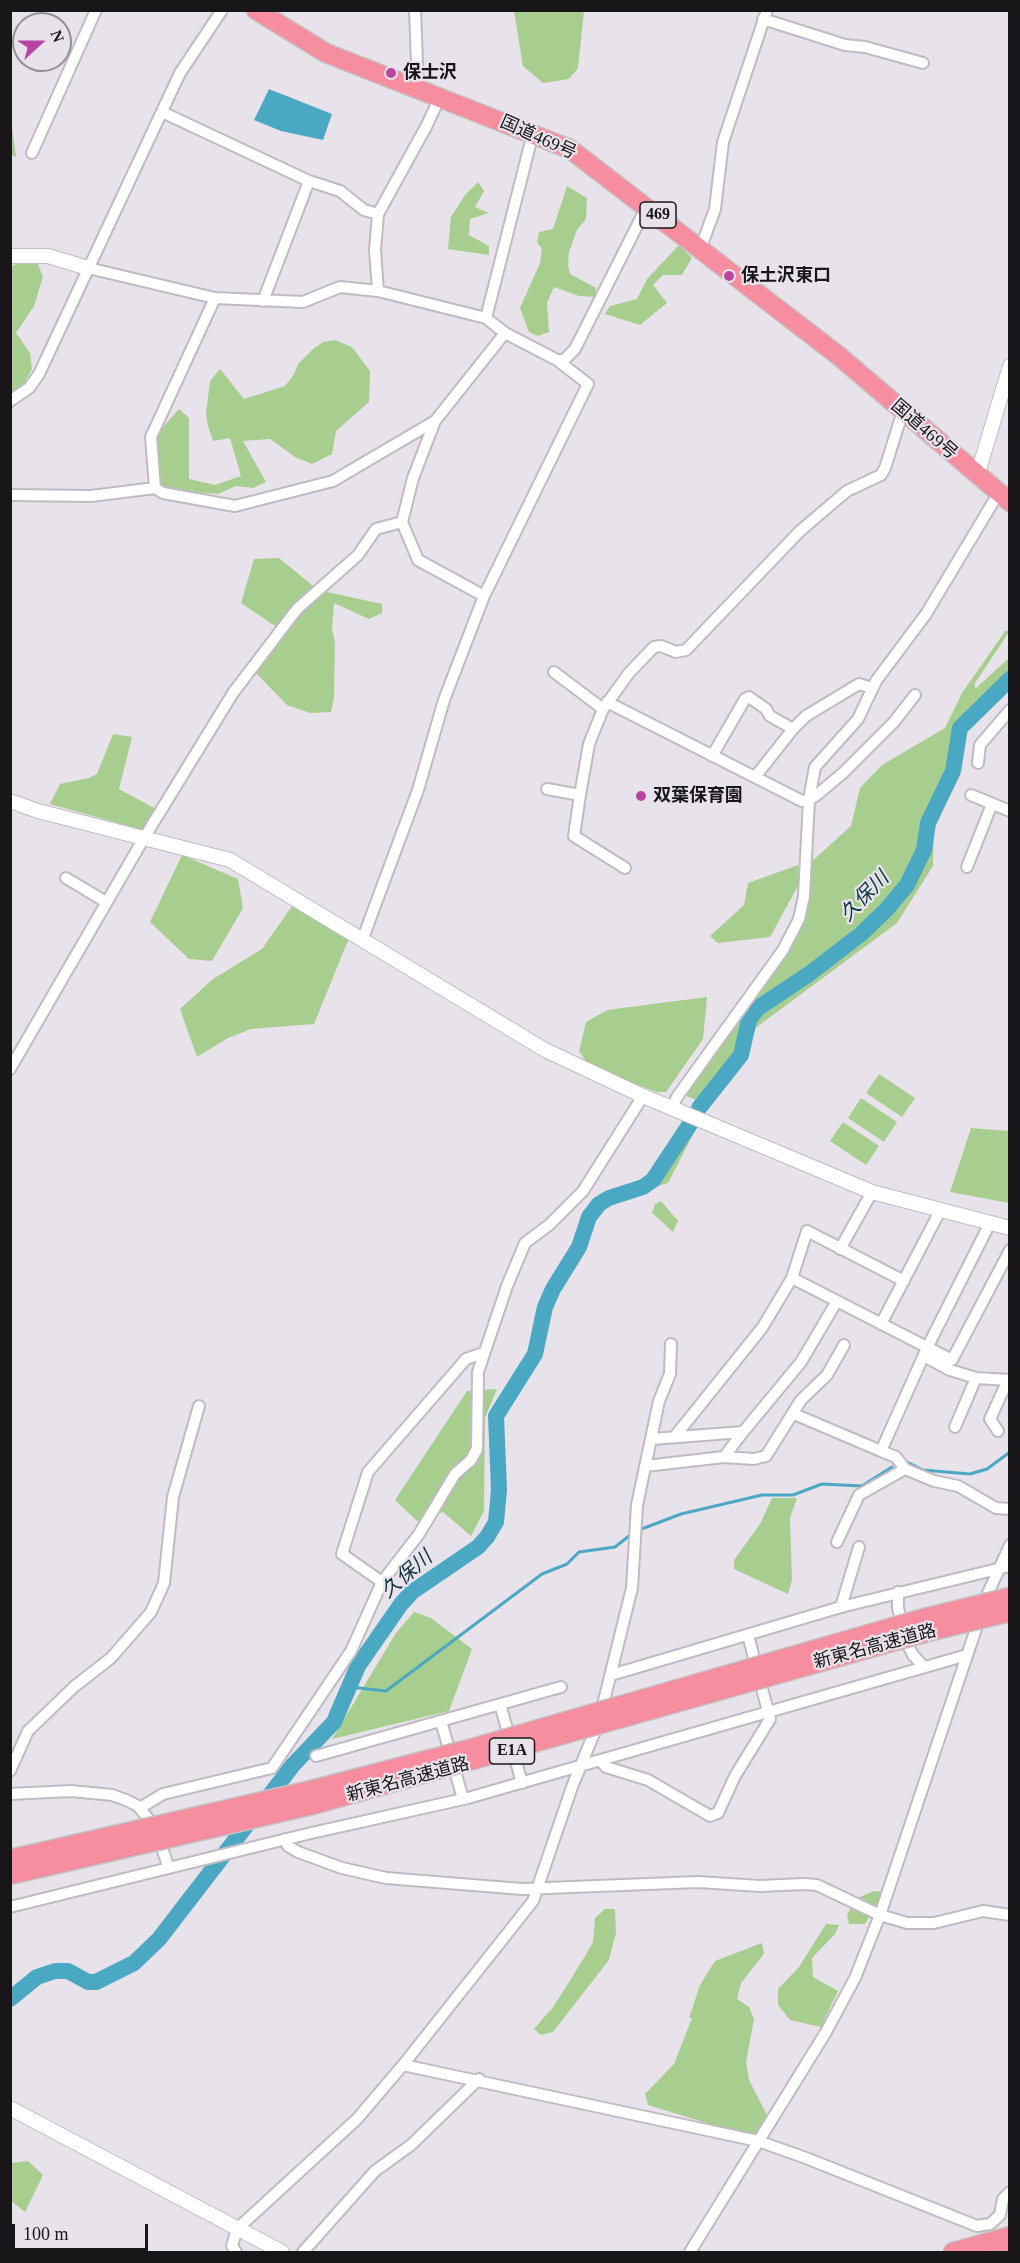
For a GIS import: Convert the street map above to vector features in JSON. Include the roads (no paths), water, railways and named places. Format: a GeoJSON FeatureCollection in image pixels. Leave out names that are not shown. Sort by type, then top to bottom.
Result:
{"type":"FeatureCollection","features":[{"type":"Feature","properties":{"kind":"highway","name":"国道469号"},"geometry":{"type":"LineString","coordinates":[[256,10],[326,54],[570,149],[839,356],[1004,498]]}},
{"type":"Feature","properties":{"kind":"highway","name":"新東名高速道路"},"geometry":{"type":"LineString","coordinates":[[10,1859],[148,1829],[446,1755],[924,1618],[1010,1597]]}},
{"type":"Feature","properties":{"kind":"highway","name":"新東名高速道路"},"geometry":{"type":"LineString","coordinates":[[10,1875],[313,1805],[894,1641],[1010,1612]]}},
{"type":"Feature","properties":{"kind":"highway"},"geometry":{"type":"LineString","coordinates":[[952,2253],[1010,2236]]}},
{"type":"Feature","properties":{"kind":"highway"},"geometry":{"type":"LineString","coordinates":[[1003,2253],[1010,2251]]}},
{"type":"Feature","properties":{"kind":"street"},"geometry":{"type":"LineString","coordinates":[[32,153],[96,10]]}},
{"type":"Feature","properties":{"kind":"street"},"geometry":{"type":"LineString","coordinates":[[10,401],[29,388],[39,374],[180,73],[222,10]]}},
{"type":"Feature","properties":{"kind":"street"},"geometry":{"type":"LineString","coordinates":[[415,10],[418,89]]}},
{"type":"Feature","properties":{"kind":"street"},"geometry":{"type":"LineString","coordinates":[[700,247],[714,209],[723,142],[765,15],[845,45],[865,47],[923,63]]}},
{"type":"Feature","properties":{"kind":"street"},"geometry":{"type":"LineString","coordinates":[[378,291],[375,250],[378,214],[428,125],[440,97]]}},
{"type":"Feature","properties":{"kind":"street"},"geometry":{"type":"LineString","coordinates":[[162,112],[309,181],[340,191],[364,210],[378,214]]}},
{"type":"Feature","properties":{"kind":"street"},"geometry":{"type":"LineString","coordinates":[[486,318],[533,133]]}},
{"type":"Feature","properties":{"kind":"street"},"geometry":{"type":"LineString","coordinates":[[263,301],[309,181]]}},
{"type":"Feature","properties":{"kind":"street"},"geometry":{"type":"LineString","coordinates":[[557,360],[564,360],[575,349],[647,206]]}},
{"type":"Feature","properties":{"kind":"street"},"geometry":{"type":"LineString","coordinates":[[10,256],[48,256],[88,268],[215,298],[303,302],[340,287],[378,291],[486,318],[505,333],[557,360],[588,384],[484,596],[444,700],[418,790],[363,938]]}},
{"type":"Feature","properties":{"kind":"street"},"geometry":{"type":"LineString","coordinates":[[155,488],[151,437],[215,298]]}},
{"type":"Feature","properties":{"kind":"street"},"geometry":{"type":"LineString","coordinates":[[484,596],[418,560],[402,522],[413,478],[435,421],[505,333]]}},
{"type":"Feature","properties":{"kind":"street"},"geometry":{"type":"LineString","coordinates":[[977,476],[1010,366]]}},
{"type":"Feature","properties":{"kind":"street"},"geometry":{"type":"LineString","coordinates":[[625,868],[574,836],[589,744],[605,706],[652,648],[661,646],[676,652],[686,650],[800,531],[847,491],[881,474],[903,411]]}},
{"type":"Feature","properties":{"kind":"street"},"geometry":{"type":"LineString","coordinates":[[10,495],[91,496],[155,488],[164,493],[235,506],[333,481],[435,421]]}},
{"type":"Feature","properties":{"kind":"street"},"geometry":{"type":"LineString","coordinates":[[672,1108],[677,1097],[783,950],[799,919],[804,896],[808,800],[815,767],[850,731],[872,688],[926,614],[1004,498]]}},
{"type":"Feature","properties":{"kind":"street"},"geometry":{"type":"LineString","coordinates":[[10,1069],[106,902],[233,693],[297,609],[358,555],[376,529],[402,522]]}},
{"type":"Feature","properties":{"kind":"street"},"geometry":{"type":"LineString","coordinates":[[554,672],[605,706],[802,801],[808,800],[843,773],[894,722],[915,695]]}},
{"type":"Feature","properties":{"kind":"street"},"geometry":{"type":"LineString","coordinates":[[755,777],[793,729],[843,691],[859,684],[872,688]]}},
{"type":"Feature","properties":{"kind":"street"},"geometry":{"type":"LineString","coordinates":[[712,756],[745,699],[749,697],[766,709],[770,716],[793,729]]}},
{"type":"Feature","properties":{"kind":"street"},"geometry":{"type":"LineString","coordinates":[[978,763],[980,745],[1010,710]]}},
{"type":"Feature","properties":{"kind":"street"},"geometry":{"type":"LineString","coordinates":[[547,789],[580,795]]}},
{"type":"Feature","properties":{"kind":"street"},"geometry":{"type":"LineString","coordinates":[[971,795],[1010,811]]}},
{"type":"Feature","properties":{"kind":"street"},"geometry":{"type":"LineString","coordinates":[[10,801],[38,811],[230,860],[363,938],[525,1039],[643,1096],[872,1192],[1010,1228]]}},
{"type":"Feature","properties":{"kind":"street"},"geometry":{"type":"LineString","coordinates":[[967,867],[992,804]]}},
{"type":"Feature","properties":{"kind":"street"},"geometry":{"type":"LineString","coordinates":[[66,878],[106,902]]}},
{"type":"Feature","properties":{"kind":"street"},"geometry":{"type":"LineString","coordinates":[[140,1808],[163,1794],[272,1768],[351,1651],[382,1582],[419,1534],[455,1474],[471,1460],[477,1449],[478,1372],[483,1353],[525,1243],[556,1218],[583,1191],[643,1096]]}},
{"type":"Feature","properties":{"kind":"street"},"geometry":{"type":"LineString","coordinates":[[840,1249],[872,1192]]}},
{"type":"Feature","properties":{"kind":"street"},"geometry":{"type":"LineString","coordinates":[[881,1324],[940,1210]]}},
{"type":"Feature","properties":{"kind":"street"},"geometry":{"type":"LineString","coordinates":[[881,1451],[926,1352],[990,1223]]}},
{"type":"Feature","properties":{"kind":"street"},"geometry":{"type":"LineString","coordinates":[[676,1436],[762,1328],[792,1278],[807,1231],[904,1281]]}},
{"type":"Feature","properties":{"kind":"street"},"geometry":{"type":"LineString","coordinates":[[926,1352],[952,1360],[1010,1250]]}},
{"type":"Feature","properties":{"kind":"street"},"geometry":{"type":"LineString","coordinates":[[792,1278],[881,1324],[950,1370],[976,1378],[1009,1380],[990,1419],[998,1431]]}},
{"type":"Feature","properties":{"kind":"street"},"geometry":{"type":"LineString","coordinates":[[724,1457],[801,1362],[837,1301]]}},
{"type":"Feature","properties":{"kind":"street"},"geometry":{"type":"LineString","coordinates":[[236,2253],[232,2246],[237,2229],[265,2206],[357,2119],[533,1901],[580,1766],[599,1721],[611,1675],[632,1588],[634,1521],[659,1401],[670,1374],[671,1344]]}},
{"type":"Feature","properties":{"kind":"street"},"geometry":{"type":"LineString","coordinates":[[645,1466],[724,1457],[754,1459],[765,1456],[801,1400],[827,1375],[843,1345]]}},
{"type":"Feature","properties":{"kind":"street"},"geometry":{"type":"LineString","coordinates":[[382,1582],[342,1554],[363,1483],[383,1453],[466,1359],[483,1353]]}},
{"type":"Feature","properties":{"kind":"street"},"geometry":{"type":"LineString","coordinates":[[955,1427],[976,1378]]}},
{"type":"Feature","properties":{"kind":"street"},"geometry":{"type":"LineString","coordinates":[[10,1771],[28,1731],[75,1686],[111,1658],[151,1612],[164,1583],[173,1497],[200,1406]]}},
{"type":"Feature","properties":{"kind":"street"},"geometry":{"type":"LineString","coordinates":[[794,1414],[854,1442],[896,1457],[905,1469],[934,1481],[958,1486],[996,1508],[1010,1509]]}},
{"type":"Feature","properties":{"kind":"street"},"geometry":{"type":"LineString","coordinates":[[652,1439],[743,1432]]}},
{"type":"Feature","properties":{"kind":"street"},"geometry":{"type":"LineString","coordinates":[[837,1542],[859,1495],[905,1469]]}},
{"type":"Feature","properties":{"kind":"street"},"geometry":{"type":"LineString","coordinates":[[690,2253],[826,2032],[855,1978],[880,1915],[967,1655],[1004,1567],[1010,1545]]}},
{"type":"Feature","properties":{"kind":"street"},"geometry":{"type":"LineString","coordinates":[[841,1607],[859,1547]]}},
{"type":"Feature","properties":{"kind":"street"},"geometry":{"type":"LineString","coordinates":[[611,1675],[841,1607],[1004,1567]]}},
{"type":"Feature","properties":{"kind":"street"},"geometry":{"type":"LineString","coordinates":[[898,1592],[898,1608],[906,1641],[913,1655],[924,1667]]}},
{"type":"Feature","properties":{"kind":"street"},"geometry":{"type":"LineString","coordinates":[[600,1760],[606,1767],[648,1780],[710,1816],[718,1813],[735,1776],[770,1719],[770,1711],[748,1635]]}},
{"type":"Feature","properties":{"kind":"street"},"geometry":{"type":"LineString","coordinates":[[10,1907],[285,1839],[463,1799],[967,1655]]}},
{"type":"Feature","properties":{"kind":"street"},"geometry":{"type":"LineString","coordinates":[[316,1756],[561,1687]]}},
{"type":"Feature","properties":{"kind":"street"},"geometry":{"type":"LineString","coordinates":[[500,1704],[522,1783]]}},
{"type":"Feature","properties":{"kind":"street"},"geometry":{"type":"LineString","coordinates":[[441,1720],[463,1799]]}},
{"type":"Feature","properties":{"kind":"street"},"geometry":{"type":"LineString","coordinates":[[10,1794],[48,1791],[96,1793],[126,1800],[140,1808],[160,1837],[169,1868]]}},
{"type":"Feature","properties":{"kind":"street"},"geometry":{"type":"LineString","coordinates":[[285,1839],[288,1846],[298,1852],[342,1868],[386,1878],[522,1889],[698,1882],[760,1886],[804,1884],[817,1885],[880,1915],[907,1923],[934,1923],[983,1911],[1010,1915]]}},
{"type":"Feature","properties":{"kind":"street"},"geometry":{"type":"LineString","coordinates":[[403,2064],[758,2141],[977,2226],[990,2224],[1000,2215],[1003,2199],[1010,2192]]}},
{"type":"Feature","properties":{"kind":"street"},"geometry":{"type":"LineString","coordinates":[[303,2253],[368,2177],[411,2145],[479,2079]]}},
{"type":"Feature","properties":{"kind":"street"},"geometry":{"type":"LineString","coordinates":[[10,2108],[282,2253]]}},
{"type":"Feature","properties":{"kind":"water"},"geometry":{"type":"Polygon","coordinates":[[[269,89],[332,114],[323,140],[281,131],[254,120],[269,89]]]}},
{"type":"Feature","properties":{"kind":"waterway","name":"久保川"},"geometry":{"type":"LineString","coordinates":[[699,1108],[741,1055],[749,1020],[758,1008],[809,974],[861,934],[886,910],[907,885],[924,850],[928,823],[953,771],[960,728],[1010,679]]}},
{"type":"Feature","properties":{"kind":"waterway","name":"久保川"},"geometry":{"type":"LineString","coordinates":[[10,1999],[37,1977],[55,1971],[68,1971],[88,1982],[96,1982],[134,1963],[159,1939],[293,1765],[334,1722],[358,1666],[401,1604],[412,1592],[478,1547],[487,1537],[496,1522],[499,1490],[496,1416],[535,1354],[545,1307],[553,1289],[579,1247],[589,1217],[599,1204],[609,1198],[643,1187],[653,1180],[692,1121]]}},
{"type":"Feature","properties":{"kind":"waterway"},"geometry":{"type":"LineString","coordinates":[[905,1461],[923,1470],[970,1474],[987,1469],[1010,1452]]}},
{"type":"Feature","properties":{"kind":"waterway"},"geometry":{"type":"LineString","coordinates":[[639,1530],[681,1514],[762,1495],[793,1495],[822,1484],[862,1486],[892,1467]]}},
{"type":"Feature","properties":{"kind":"waterway"},"geometry":{"type":"LineString","coordinates":[[350,1687],[386,1691],[542,1574],[567,1564],[579,1552],[615,1547],[629,1536]]}},
{"type":"Feature","properties":{"kind":"place","name":"保士沢"},"geometry":{"type":"Point","coordinates":[391,73]}},
{"type":"Feature","properties":{"kind":"place","name":"保土沢東口"},"geometry":{"type":"Point","coordinates":[729,276]}},
{"type":"Feature","properties":{"kind":"place","name":"双葉保育園"},"geometry":{"type":"Point","coordinates":[641,796]}}]}
